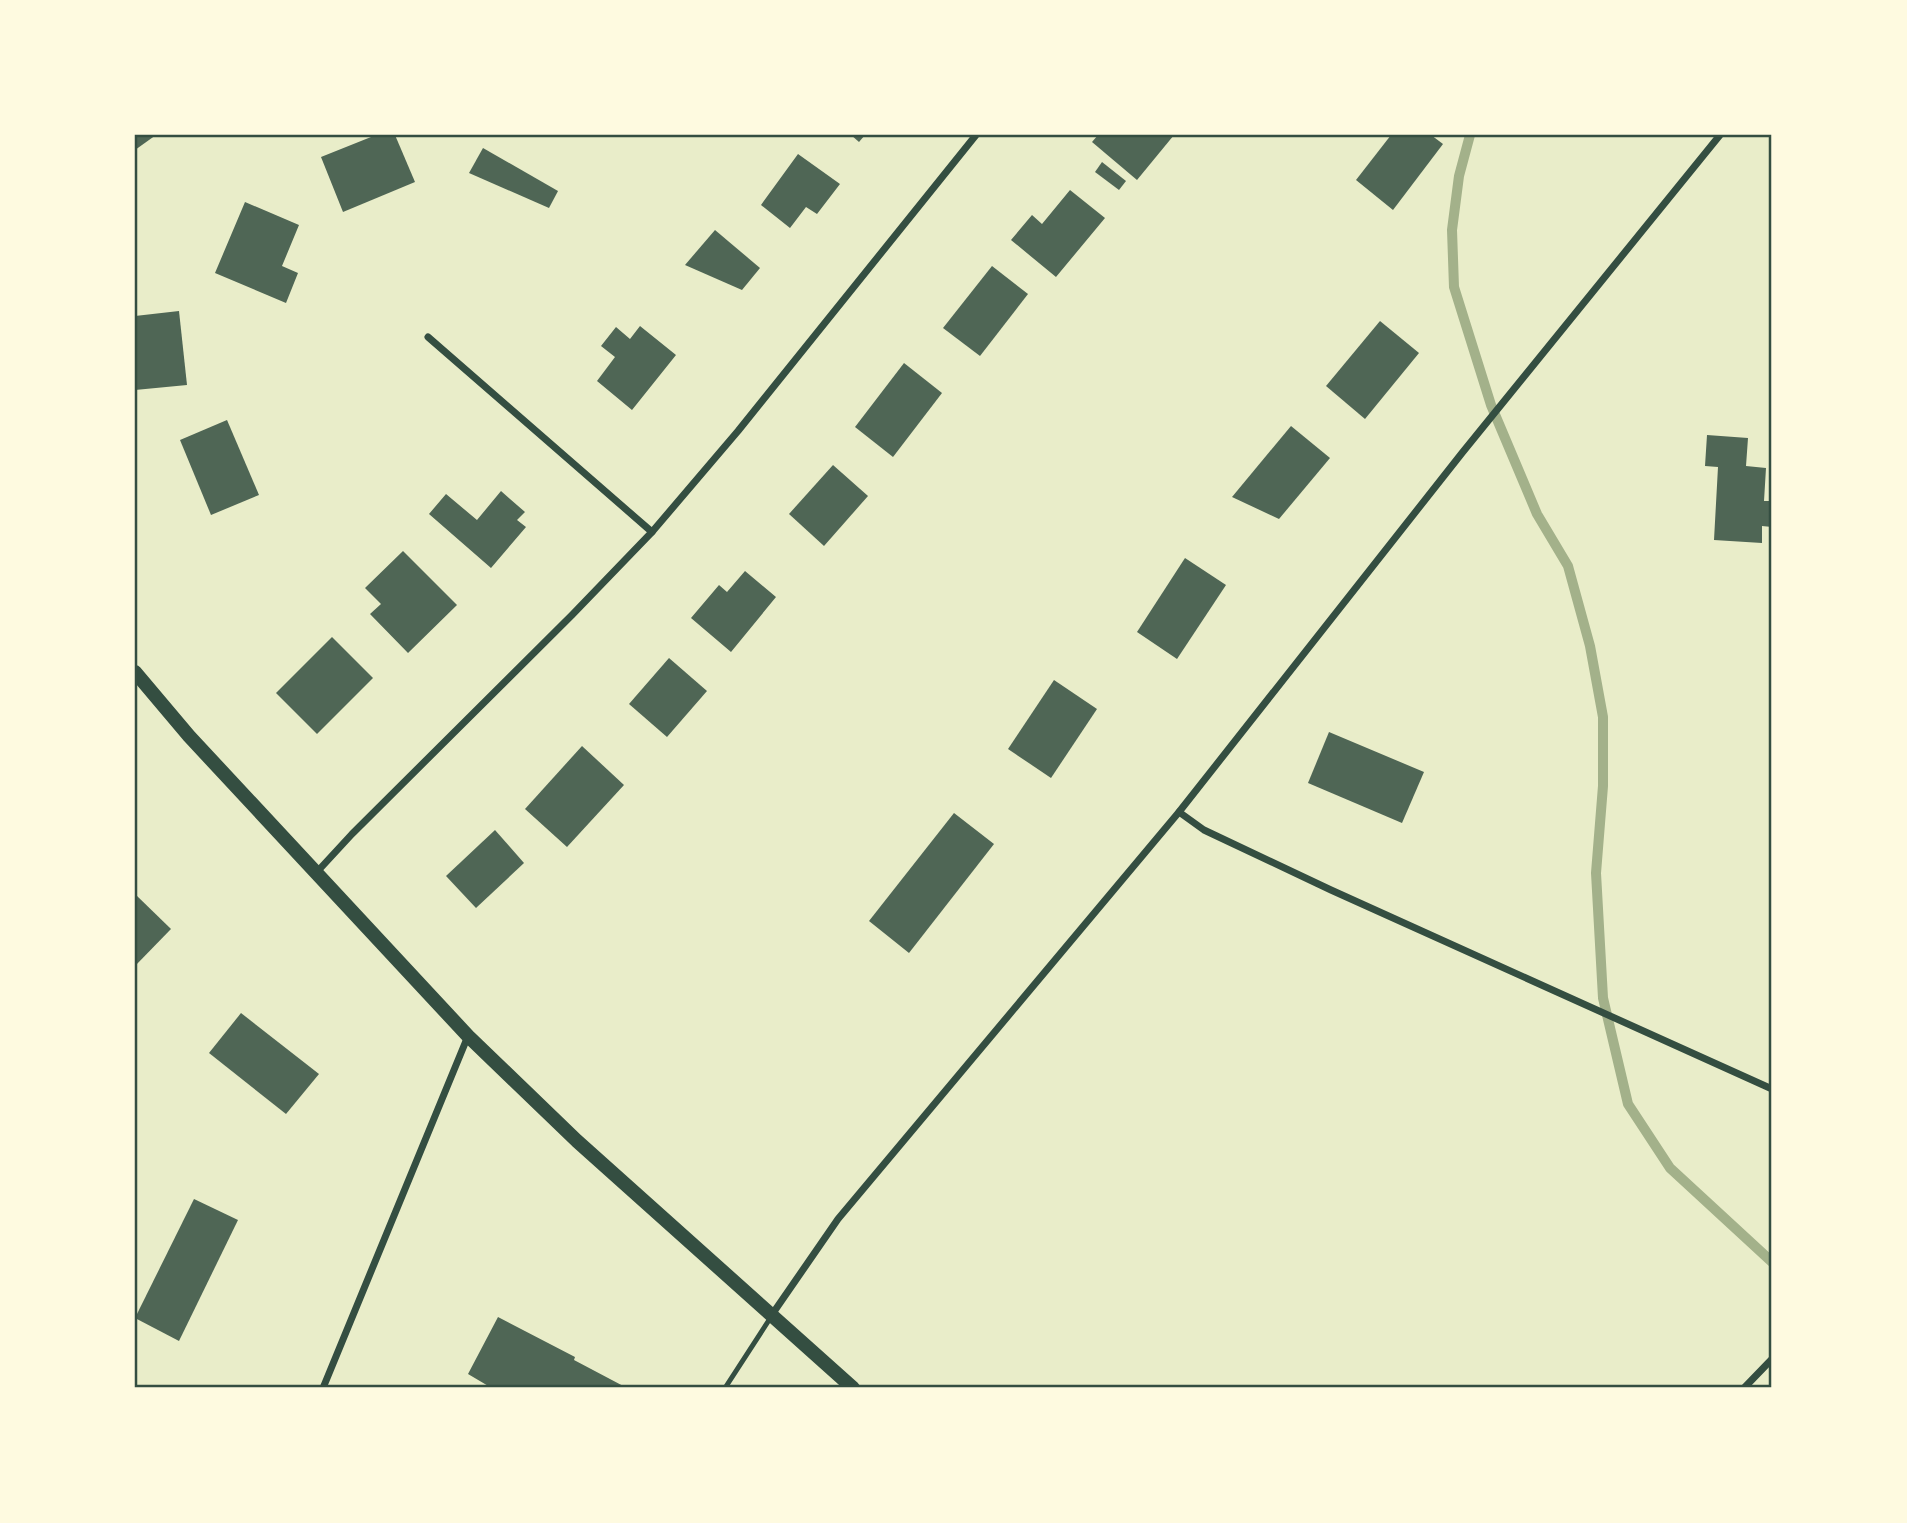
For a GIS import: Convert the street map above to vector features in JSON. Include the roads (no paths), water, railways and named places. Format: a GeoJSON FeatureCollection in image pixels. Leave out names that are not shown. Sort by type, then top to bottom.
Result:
{"type":"FeatureCollection","features":[{"type":"Feature","properties":{"kind":"main road"},"geometry":{"type":"LineString","coordinates":[[135,672],[189,736],[468,1036],[577,1141],[853,1388]]}},
{"type":"Feature","properties":{"kind":"street"},"geometry":{"type":"LineString","coordinates":[[315,873],[652,532],[738,431],[976,135]]}},
{"type":"Feature","properties":{"kind":"street"},"geometry":{"type":"LineString","coordinates":[[771,1317],[838,1219],[1179,812],[1462,453],[1720,135]]}},
{"type":"Feature","properties":{"kind":"street"},"geometry":{"type":"LineString","coordinates":[[428,337],[652,532]]}},
{"type":"Feature","properties":{"kind":"street"},"geometry":{"type":"LineString","coordinates":[[1179,812],[1204,830],[1331,890],[1772,1089]]}},
{"type":"Feature","properties":{"kind":"street"},"geometry":{"type":"LineString","coordinates":[[323,1388],[468,1036]]}},
{"type":"Feature","properties":{"kind":"street"},"geometry":{"type":"LineString","coordinates":[[1744,1388],[1772,1359]]}},
{"type":"Feature","properties":{"kind":"lane"},"geometry":{"type":"LineString","coordinates":[[726,1388],[771,1317]]}},
{"type":"Feature","properties":{"kind":"waterway"},"geometry":{"type":"LineString","coordinates":[[1470,135],[1459,176],[1452,230],[1454,287],[1491,405],[1537,514],[1568,566],[1590,646],[1603,717],[1603,786],[1596,873],[1603,998],[1628,1104],[1670,1168],[1772,1262]]}}]}
